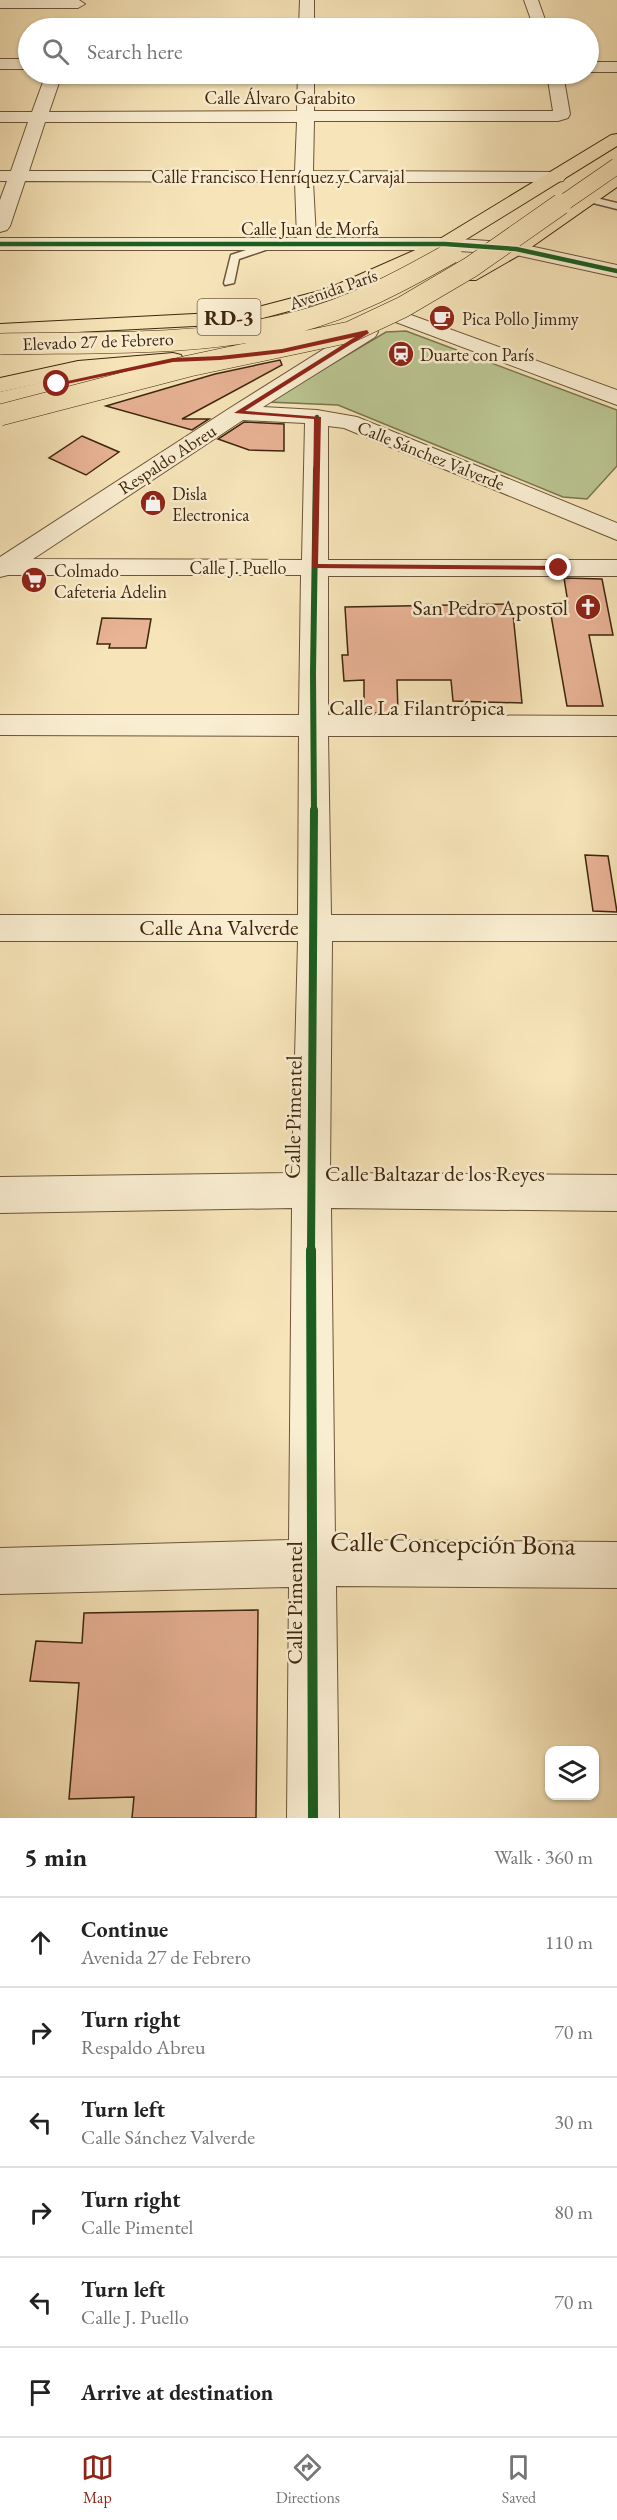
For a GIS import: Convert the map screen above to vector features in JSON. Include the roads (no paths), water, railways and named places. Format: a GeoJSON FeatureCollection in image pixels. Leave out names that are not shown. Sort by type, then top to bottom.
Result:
{"type":"FeatureCollection","features":[{"type":"Feature","properties":{"kind":"main road","name":"RD-3"},"geometry":{"type":"LineString","coordinates":[[445,244],[617,139]]}},
{"type":"Feature","properties":{"kind":"main road"},"geometry":{"type":"LineString","coordinates":[[1,337],[167,333],[249,326],[285,319],[347,301],[375,288],[430,256],[485,233],[617,148]]}},
{"type":"Feature","properties":{"kind":"main road","name":"Elevado 27 de Febrero"},"geometry":{"type":"LineString","coordinates":[[0,415],[189,366],[358,332],[471,267],[617,166]]}},
{"type":"Feature","properties":{"kind":"main road","name":"RD-3"},"geometry":{"type":"LineString","coordinates":[[0,399],[95,375],[173,360],[220,358],[282,351],[358,332],[400,317],[516,249],[588,199],[614,184]]}},
{"type":"Feature","properties":{"kind":"main road","name":"Avenida París"},"geometry":{"type":"LineString","coordinates":[[1,337],[214,319],[263,312],[334,293],[445,244]]}},
{"type":"Feature","properties":{"kind":"main road"},"geometry":{"type":"LineString","coordinates":[[0,434],[289,357],[358,332]]}},
{"type":"Feature","properties":{"kind":"main road"},"geometry":{"type":"LineString","coordinates":[[0,385],[78,368],[173,360]]}},
{"type":"Feature","properties":{"kind":"street"},"geometry":{"type":"LineString","coordinates":[[307,0],[307,18]]}},
{"type":"Feature","properties":{"kind":"street"},"geometry":{"type":"LineString","coordinates":[[531,0],[537,18]]}},
{"type":"Feature","properties":{"kind":"street"},"geometry":{"type":"LineString","coordinates":[[0,4],[79,2],[73,18]]}},
{"type":"Feature","properties":{"kind":"street"},"geometry":{"type":"LineString","coordinates":[[0,64],[18,64]]}},
{"type":"Feature","properties":{"kind":"street"},"geometry":{"type":"LineString","coordinates":[[599,67],[617,67]]}},
{"type":"Feature","properties":{"kind":"street"},"geometry":{"type":"LineString","coordinates":[[0,226],[9,176],[39,117],[51,84]]}},
{"type":"Feature","properties":{"kind":"street"},"geometry":{"type":"LineString","coordinates":[[306,84],[304,176],[307,243]]}},
{"type":"Feature","properties":{"kind":"street","name":"Calle Álvaro Garabito"},"geometry":{"type":"LineString","coordinates":[[0,117],[560,116],[562,114],[557,84]]}},
{"type":"Feature","properties":{"kind":"street","name":"Calle Francisco Henríquez y Carvajal"},"geometry":{"type":"LineString","coordinates":[[9,176],[557,177]]}},
{"type":"Feature","properties":{"kind":"street","name":"Calle Juan de Morfa"},"geometry":{"type":"LineString","coordinates":[[0,244],[445,244],[516,249],[617,271]]}},
{"type":"Feature","properties":{"kind":"street"},"geometry":{"type":"LineString","coordinates":[[400,317],[617,398]]}},
{"type":"Feature","properties":{"kind":"street","name":"Respaldo Abreu"},"geometry":{"type":"LineString","coordinates":[[1,568],[358,332]]}},
{"type":"Feature","properties":{"kind":"street","name":"Calle Sánchez Valverde"},"geometry":{"type":"LineString","coordinates":[[238,413],[317,417],[349,422],[612,521]]}},
{"type":"Feature","properties":{"kind":"street","name":"Calle Pimentel"},"geometry":{"type":"LineString","coordinates":[[313,1818],[310,1190],[315,926],[314,566],[317,417]]}},
{"type":"Feature","properties":{"kind":"street"},"geometry":{"type":"LineString","coordinates":[[559,568],[612,521]]}},
{"type":"Feature","properties":{"kind":"street","name":"Calle J. Puello"},"geometry":{"type":"LineString","coordinates":[[1,568],[314,566],[617,568]]}},
{"type":"Feature","properties":{"kind":"street","name":"Calle La Filantrópica"},"geometry":{"type":"LineString","coordinates":[[0,725],[617,726]]}},
{"type":"Feature","properties":{"kind":"street","name":"Calle Ana Valverde"},"geometry":{"type":"LineString","coordinates":[[0,928],[315,926],[617,928]]}},
{"type":"Feature","properties":{"kind":"street","name":"Calle Baltazar de los Reyes"},"geometry":{"type":"LineString","coordinates":[[0,1194],[310,1190],[617,1193]]}},
{"type":"Feature","properties":{"kind":"street","name":"Calle Concepción Bona"},"geometry":{"type":"LineString","coordinates":[[0,1570],[312,1563],[617,1565]]}},
{"type":"Feature","properties":{"kind":"lane"},"geometry":{"type":"LineString","coordinates":[[588,199],[617,206]]}},
{"type":"Feature","properties":{"kind":"lane"},"geometry":{"type":"LineString","coordinates":[[228,283],[234,257],[277,243]]}},
{"type":"Feature","properties":{"kind":"place","name":"Pica Pollo Jimmy"},"geometry":{"type":"Point","coordinates":[442,318]}},
{"type":"Feature","properties":{"kind":"place","name":"Duarte con París"},"geometry":{"type":"Point","coordinates":[401,354]}},
{"type":"Feature","properties":{"kind":"place","name":"Disla Electronica"},"geometry":{"type":"Point","coordinates":[153,503]}},
{"type":"Feature","properties":{"kind":"place","name":"Colmado Cafeteria Adelin"},"geometry":{"type":"Point","coordinates":[34,580]}},
{"type":"Feature","properties":{"kind":"place","name":"San Pedro Apostol"},"geometry":{"type":"Point","coordinates":[588,607]}}]}
